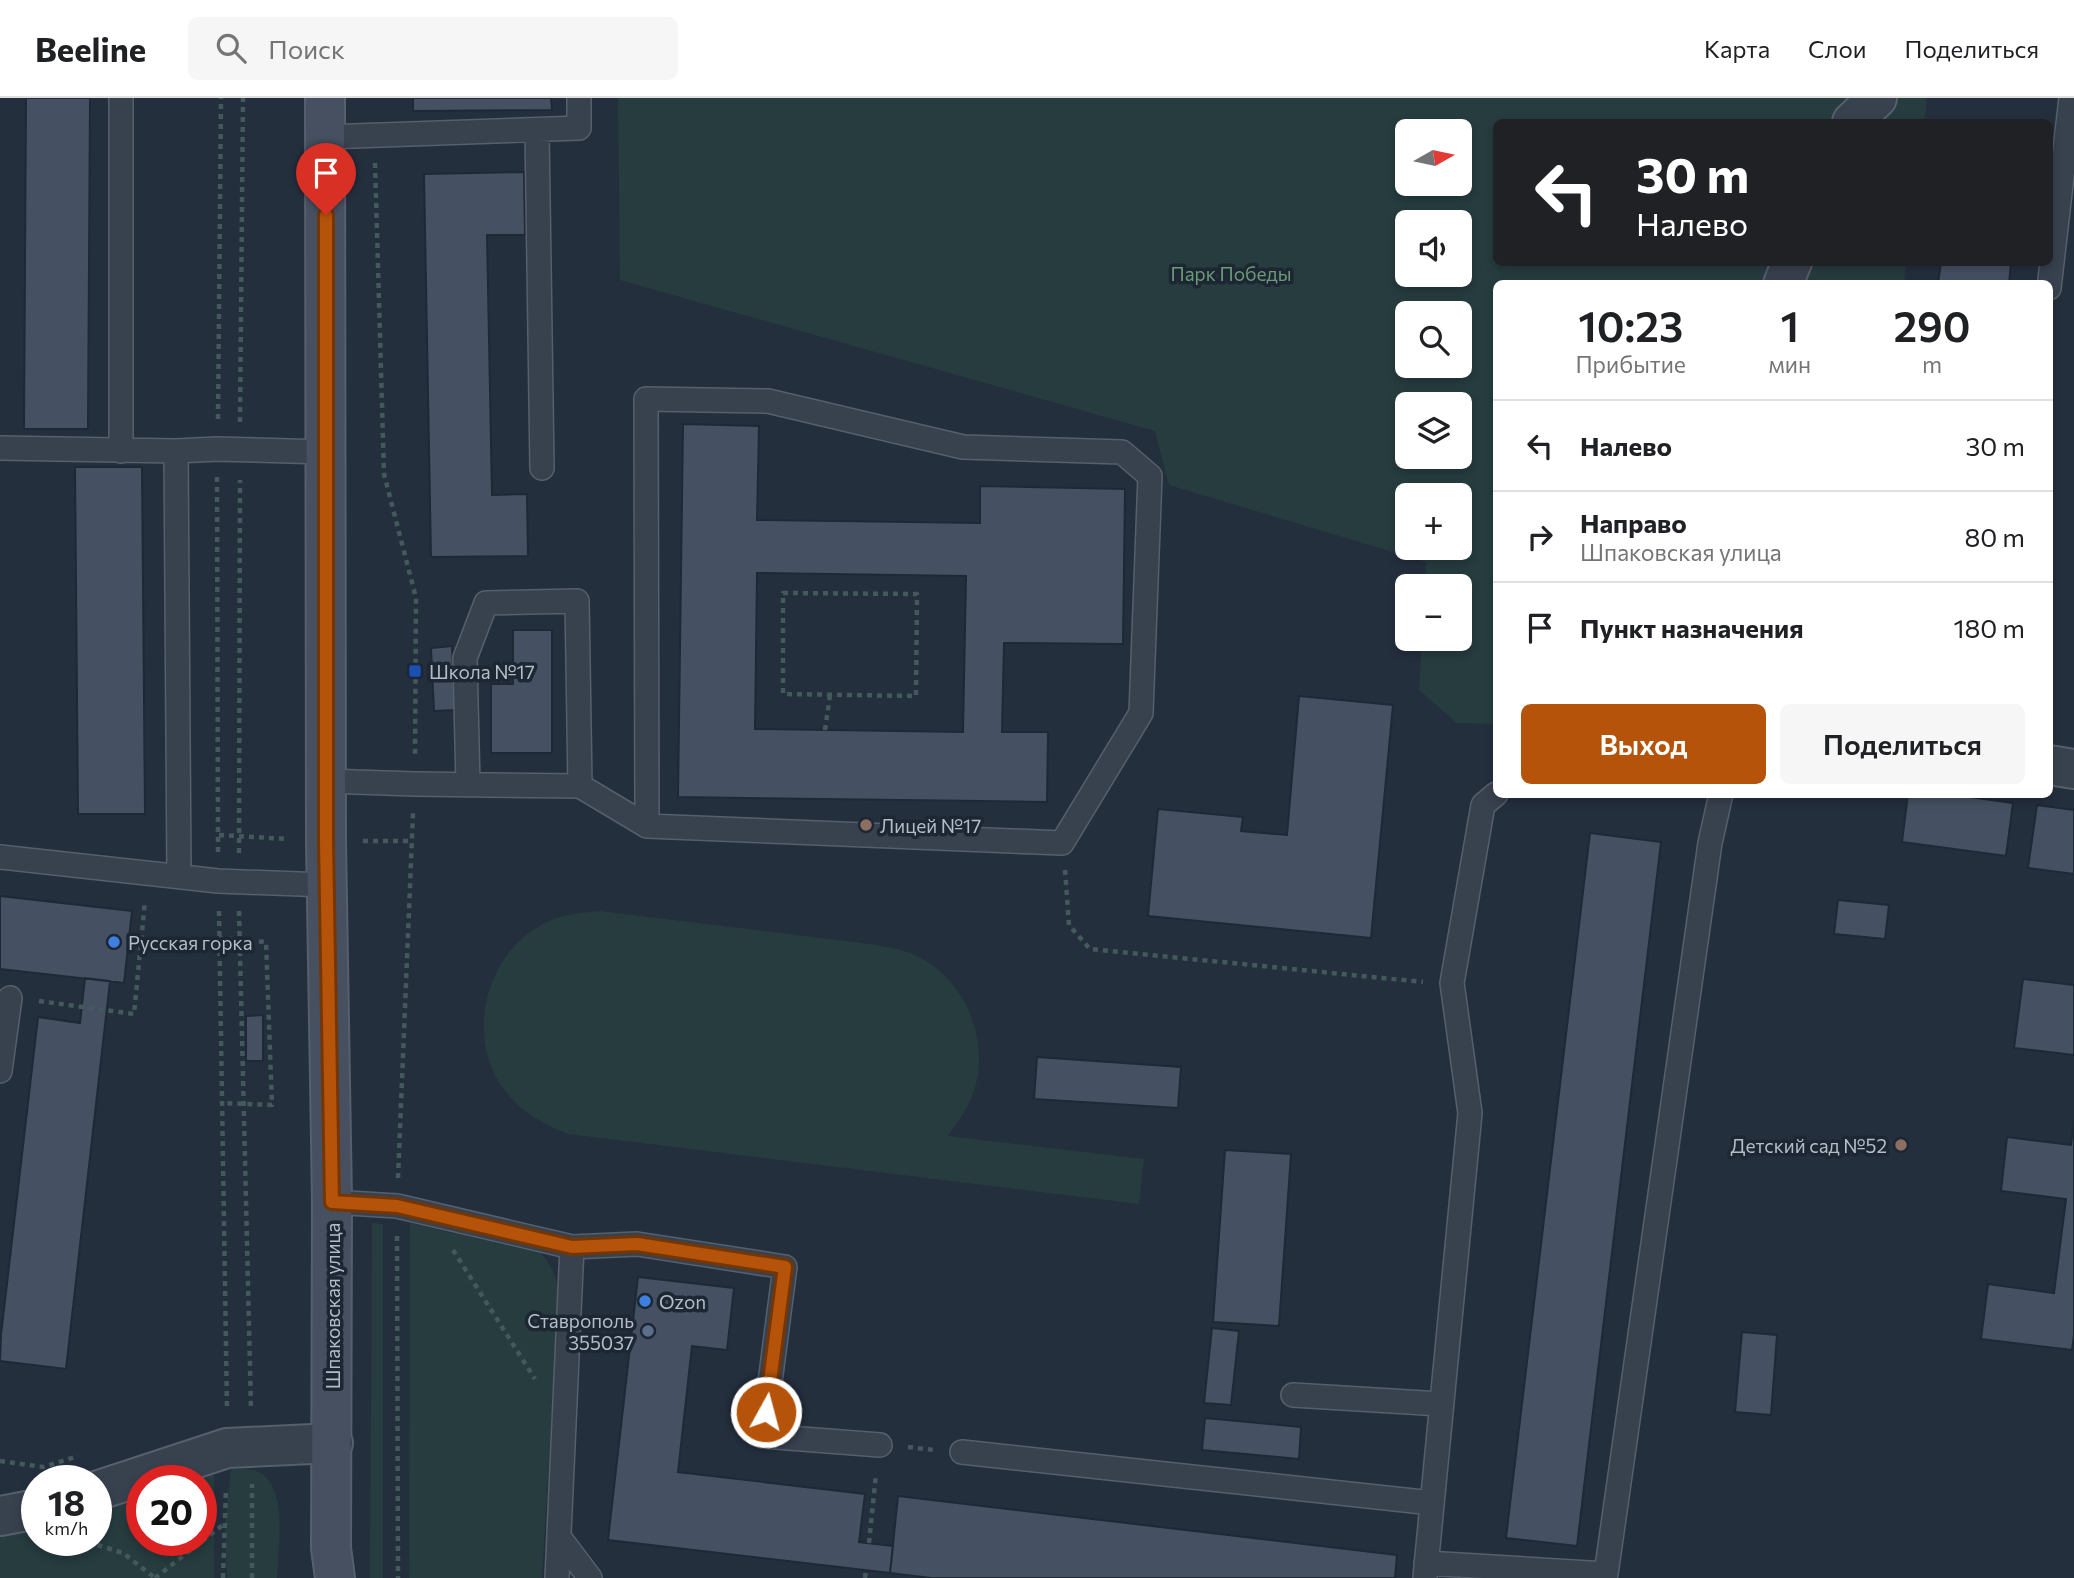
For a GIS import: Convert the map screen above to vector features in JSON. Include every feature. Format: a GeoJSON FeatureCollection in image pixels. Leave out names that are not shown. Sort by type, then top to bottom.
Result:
{"type":"FeatureCollection","features":[{"type":"Feature","properties":{"kind":"main road","name":"Шпаковская улица"},"geometry":{"type":"LineString","coordinates":[[325,98],[326,781],[333,1444],[331,1568]]}},
{"type":"Feature","properties":{"kind":"street"},"geometry":{"type":"LineString","coordinates":[[1855,119],[1877,98]]}},
{"type":"Feature","properties":{"kind":"street"},"geometry":{"type":"LineString","coordinates":[[2053,766],[2074,769]]}},
{"type":"Feature","properties":{"kind":"street"},"geometry":{"type":"LineString","coordinates":[[112,1486],[240,1447],[333,1444]]}},
{"type":"Feature","properties":{"kind":"street"},"geometry":{"type":"LineString","coordinates":[[0,1516],[21,1512]]}},
{"type":"Feature","properties":{"kind":"lane"},"geometry":{"type":"LineString","coordinates":[[121,98],[121,451]]}},
{"type":"Feature","properties":{"kind":"lane"},"geometry":{"type":"LineString","coordinates":[[325,137],[579,128],[579,98]]}},
{"type":"Feature","properties":{"kind":"lane"},"geometry":{"type":"LineString","coordinates":[[2053,253],[2071,98]]}},
{"type":"Feature","properties":{"kind":"lane"},"geometry":{"type":"LineString","coordinates":[[537,130],[542,468]]}},
{"type":"Feature","properties":{"kind":"lane"},"geometry":{"type":"LineString","coordinates":[[326,781],[580,786],[647,826],[1062,843],[1141,713],[1150,476],[1122,452],[963,447],[768,401],[646,399],[647,826]]}},
{"type":"Feature","properties":{"kind":"lane"},"geometry":{"type":"LineString","coordinates":[[0,448],[326,452]]}},
{"type":"Feature","properties":{"kind":"lane"},"geometry":{"type":"LineString","coordinates":[[176,451],[179,876]]}},
{"type":"Feature","properties":{"kind":"lane"},"geometry":{"type":"LineString","coordinates":[[468,785],[466,658],[486,603],[577,601],[580,786]]}},
{"type":"Feature","properties":{"kind":"lane"},"geometry":{"type":"LineString","coordinates":[[1493,797],[1483,805],[1452,983],[1470,1113],[1426,1571],[1610,1576],[1710,843],[1720,798]]}},
{"type":"Feature","properties":{"kind":"lane"},"geometry":{"type":"LineString","coordinates":[[0,857],[218,881],[327,885]]}},
{"type":"Feature","properties":{"kind":"lane"},"geometry":{"type":"LineString","coordinates":[[0,1071],[10,998]]}},
{"type":"Feature","properties":{"kind":"lane"},"geometry":{"type":"LineString","coordinates":[[332,1202],[397,1206],[572,1247],[637,1244],[785,1267],[764,1436],[880,1445]]}},
{"type":"Feature","properties":{"kind":"lane"},"geometry":{"type":"LineString","coordinates":[[557,1578],[572,1247]]}},
{"type":"Feature","properties":{"kind":"lane"},"geometry":{"type":"LineString","coordinates":[[1293,1395],[1441,1404]]}},
{"type":"Feature","properties":{"kind":"lane"},"geometry":{"type":"LineString","coordinates":[[962,1452],[1432,1503]]}},
{"type":"Feature","properties":{"kind":"lane"},"geometry":{"type":"LineString","coordinates":[[559,1537],[590,1578]]}},
{"type":"Feature","properties":{"kind":"path"},"geometry":{"type":"LineString","coordinates":[[221,98],[239,858]]}},
{"type":"Feature","properties":{"kind":"path"},"geometry":{"type":"LineString","coordinates":[[243,98],[229,449],[218,881],[222,1103],[240,1447],[252,1578]]}},
{"type":"Feature","properties":{"kind":"path"},"geometry":{"type":"LineString","coordinates":[[374,135],[384,474],[416,598],[415,784],[410,841],[397,1206],[398,1578]]}},
{"type":"Feature","properties":{"kind":"path"},"geometry":{"type":"LineString","coordinates":[[783,593],[917,594],[916,696],[830,695],[783,694],[783,593]]}},
{"type":"Feature","properties":{"kind":"path"},"geometry":{"type":"LineString","coordinates":[[825,730],[830,695]]}},
{"type":"Feature","properties":{"kind":"path"},"geometry":{"type":"LineString","coordinates":[[1062,843],[1069,925],[1090,949],[1402,981],[1452,983]]}},
{"type":"Feature","properties":{"kind":"path"},"geometry":{"type":"LineString","coordinates":[[10,998],[134,1014],[148,873]]}},
{"type":"Feature","properties":{"kind":"path"},"geometry":{"type":"LineString","coordinates":[[223,1578],[225,1524],[240,1447],[244,1104],[239,899]]}},
{"type":"Feature","properties":{"kind":"path"},"geometry":{"type":"LineString","coordinates":[[219,938],[266,942],[272,1105],[222,1103]]}},
{"type":"Feature","properties":{"kind":"path"},"geometry":{"type":"LineString","coordinates":[[448,1242],[565,1426]]}},
{"type":"Feature","properties":{"kind":"path"},"geometry":{"type":"LineString","coordinates":[[112,1550],[123,1553],[155,1578],[225,1524]]}},
{"type":"Feature","properties":{"kind":"path"},"geometry":{"type":"LineString","coordinates":[[865,1578],[866,1570]]}},
{"type":"Feature","properties":{"kind":"green space","name":"Парк Победы"},"geometry":{"type":"Polygon","coordinates":[[[618,98],[1927,98],[1924,119],[1493,119],[1493,266],[1906,266],[1904,280],[1493,280],[1493,724],[1457,723],[1419,690],[1421,651],[1472,651],[1472,574],[1426,574],[1426,562],[1419,560],[1472,560],[1472,483],[1395,483],[1395,553],[1169,485],[1155,431],[620,280],[618,98]]]}},
{"type":"Feature","properties":{"kind":"green space"},"geometry":{"type":"Polygon","coordinates":[[[599,911],[870,944],[917,956],[935,967],[950,981],[971,1017],[977,1038],[977,1079],[969,1104],[948,1136],[1144,1159],[1139,1204],[568,1134],[540,1121],[510,1096],[491,1067],[485,1043],[484,1019],[488,995],[496,973],[509,952],[526,935],[560,917],[599,911]]]}},
{"type":"Feature","properties":{"kind":"green space"},"geometry":{"type":"Polygon","coordinates":[[[372,1223],[383,1224],[383,1578],[370,1578],[372,1223]]]}},
{"type":"Feature","properties":{"kind":"green space"},"geometry":{"type":"Polygon","coordinates":[[[410,1223],[540,1253],[554,1275],[559,1291],[542,1578],[409,1578],[410,1223]]]}},
{"type":"Feature","properties":{"kind":"green space"},"geometry":{"type":"Polygon","coordinates":[[[231,1469],[254,1470],[265,1477],[273,1487],[280,1534],[277,1578],[227,1578],[225,1524],[231,1469]]]}},
{"type":"Feature","properties":{"kind":"green space"},"geometry":{"type":"Polygon","coordinates":[[[126,1500],[126,1556],[214,1556],[214,1578],[0,1578],[0,1531],[21,1530],[21,1556],[112,1556],[112,1504],[126,1500]]]}},
{"type":"Feature","properties":{"kind":"building"},"geometry":{"type":"Polygon","coordinates":[[[26,98],[90,98],[88,429],[24,429],[26,98]]]}},
{"type":"Feature","properties":{"kind":"building"},"geometry":{"type":"Polygon","coordinates":[[[413,98],[551,98],[552,110],[413,111],[413,98]]]}},
{"type":"Feature","properties":{"kind":"building"},"geometry":{"type":"Polygon","coordinates":[[[524,172],[525,235],[487,235],[492,495],[527,494],[528,556],[431,557],[424,174],[524,172]]]}},
{"type":"Feature","properties":{"kind":"building"},"geometry":{"type":"Polygon","coordinates":[[[1940,266],[2011,266],[2009,280],[1939,280],[1940,266]]]}},
{"type":"Feature","properties":{"kind":"building"},"geometry":{"type":"Polygon","coordinates":[[[683,424],[759,426],[757,520],[980,523],[980,486],[1125,489],[1123,644],[1004,643],[1002,732],[1048,732],[1047,802],[678,797],[683,424]],[[757,573],[755,729],[963,732],[966,576],[757,573]]]}},
{"type":"Feature","properties":{"kind":"building"},"geometry":{"type":"Polygon","coordinates":[[[75,467],[142,467],[145,814],[78,814],[75,467]]]}},
{"type":"Feature","properties":{"kind":"building"},"geometry":{"type":"Polygon","coordinates":[[[513,630],[552,630],[552,753],[491,753],[491,684],[513,684],[513,630]]]}},
{"type":"Feature","properties":{"kind":"building"},"geometry":{"type":"Polygon","coordinates":[[[452,646],[455,710],[434,711],[431,648],[452,646]]]}},
{"type":"Feature","properties":{"kind":"building"},"geometry":{"type":"Polygon","coordinates":[[[1299,696],[1393,705],[1371,938],[1148,916],[1158,809],[1243,817],[1241,831],[1287,835],[1299,696]]]}},
{"type":"Feature","properties":{"kind":"building"},"geometry":{"type":"Polygon","coordinates":[[[1908,798],[1977,798],[2013,803],[2006,856],[1902,842],[1908,798]]]}},
{"type":"Feature","properties":{"kind":"building"},"geometry":{"type":"Polygon","coordinates":[[[2037,805],[2074,810],[2074,874],[2028,868],[2037,805]]]}},
{"type":"Feature","properties":{"kind":"building"},"geometry":{"type":"Polygon","coordinates":[[[1590,833],[1661,842],[1577,1546],[1506,1538],[1590,833]]]}},
{"type":"Feature","properties":{"kind":"building"},"geometry":{"type":"Polygon","coordinates":[[[0,896],[132,911],[124,983],[0,969],[0,896]]]}},
{"type":"Feature","properties":{"kind":"building"},"geometry":{"type":"Polygon","coordinates":[[[1838,900],[1889,905],[1885,939],[1834,934],[1838,900]]]}},
{"type":"Feature","properties":{"kind":"building"},"geometry":{"type":"Polygon","coordinates":[[[85,978],[110,981],[66,1369],[0,1361],[38,1017],[80,1023],[85,978]]]}},
{"type":"Feature","properties":{"kind":"building"},"geometry":{"type":"Polygon","coordinates":[[[2023,979],[2074,985],[2074,1055],[2014,1048],[2023,979]]]}},
{"type":"Feature","properties":{"kind":"building"},"geometry":{"type":"Polygon","coordinates":[[[263,1015],[263,1061],[246,1061],[246,1016],[263,1015]]]}},
{"type":"Feature","properties":{"kind":"building"},"geometry":{"type":"Polygon","coordinates":[[[1037,1057],[1181,1067],[1178,1108],[1034,1099],[1037,1057]]]}},
{"type":"Feature","properties":{"kind":"building"},"geometry":{"type":"Polygon","coordinates":[[[2074,1120],[2072,1350],[1981,1339],[1988,1284],[2054,1293],[2066,1199],[2001,1191],[2007,1137],[2071,1145],[2074,1120]]]}},
{"type":"Feature","properties":{"kind":"building"},"geometry":{"type":"Polygon","coordinates":[[[1225,1150],[1291,1154],[1279,1326],[1213,1322],[1225,1150]]]}},
{"type":"Feature","properties":{"kind":"building"},"geometry":{"type":"Polygon","coordinates":[[[638,1277],[734,1288],[727,1350],[692,1346],[678,1472],[865,1494],[859,1542],[893,1546],[890,1573],[608,1540],[638,1277]]]}},
{"type":"Feature","properties":{"kind":"building"},"geometry":{"type":"Polygon","coordinates":[[[1212,1328],[1239,1331],[1231,1405],[1204,1403],[1212,1328]]]}},
{"type":"Feature","properties":{"kind":"building"},"geometry":{"type":"Polygon","coordinates":[[[1742,1332],[1777,1335],[1771,1415],[1735,1412],[1742,1332]]]}},
{"type":"Feature","properties":{"kind":"building"},"geometry":{"type":"Polygon","coordinates":[[[1205,1418],[1301,1427],[1299,1459],[1202,1450],[1205,1418]]]}},
{"type":"Feature","properties":{"kind":"building"},"geometry":{"type":"Polygon","coordinates":[[[898,1496],[1397,1555],[1395,1578],[931,1578],[890,1573],[898,1496]]]}},
{"type":"Feature","properties":{"kind":"place","name":"Школа №17"},"geometry":{"type":"Point","coordinates":[415,671]}},
{"type":"Feature","properties":{"kind":"place","name":"Лицей №17"},"geometry":{"type":"Point","coordinates":[866,825]}},
{"type":"Feature","properties":{"kind":"place","name":"Русская горка"},"geometry":{"type":"Point","coordinates":[114,942]}},
{"type":"Feature","properties":{"kind":"place","name":"Детский сад №52"},"geometry":{"type":"Point","coordinates":[1901,1145]}},
{"type":"Feature","properties":{"kind":"place","name":"Ozon"},"geometry":{"type":"Point","coordinates":[645,1301]}},
{"type":"Feature","properties":{"kind":"place","name":"Ставрополь 355037"},"geometry":{"type":"Point","coordinates":[648,1331]}},
{"type":"Feature","properties":{"kind":"route"},"geometry":{"type":"LineString","coordinates":[[326,215],[326,841],[332,1202],[397,1206],[572,1247],[637,1244],[785,1267],[766,1412]]}}]}
